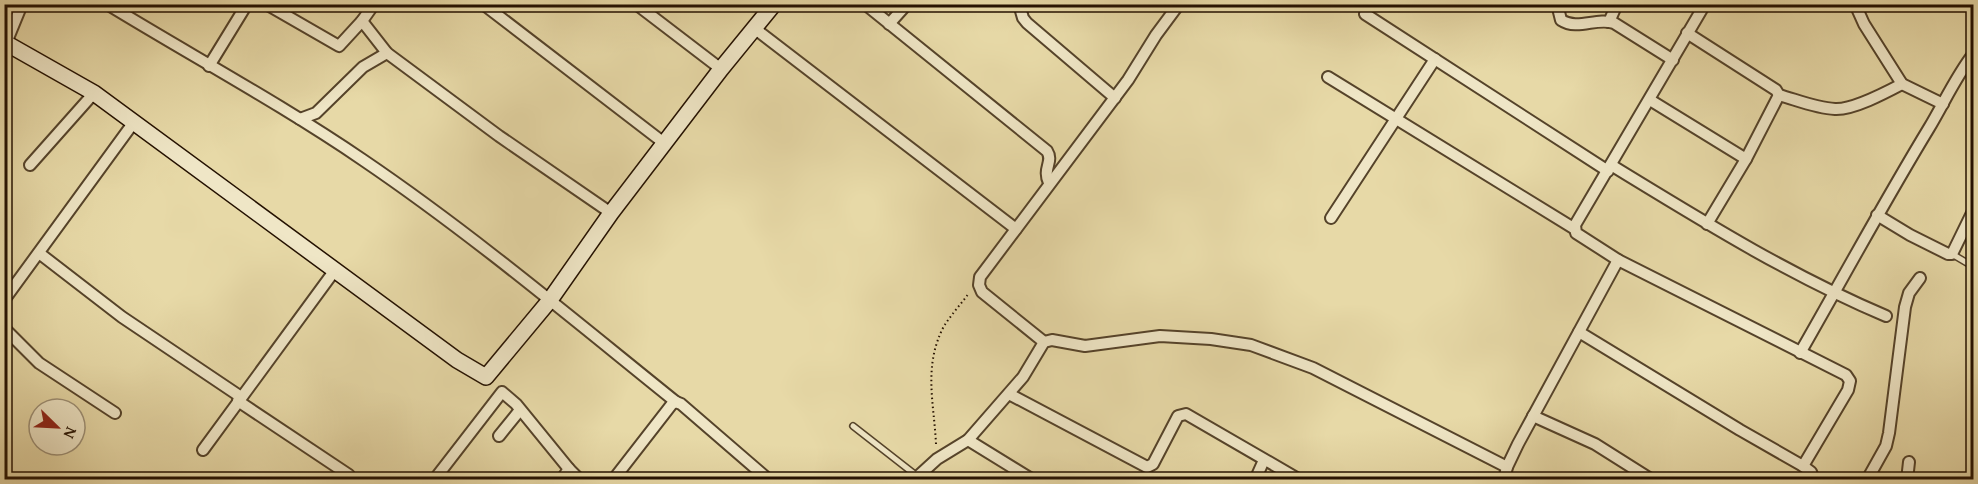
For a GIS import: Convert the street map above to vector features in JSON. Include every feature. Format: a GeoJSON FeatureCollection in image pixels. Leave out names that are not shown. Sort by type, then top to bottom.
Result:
{"type":"FeatureCollection","features":[{"type":"Feature","properties":{"kind":"main road"},"geometry":{"type":"LineString","coordinates":[[5,42],[94,93],[457,360],[486,377],[550,300],[611,213],[721,69],[774,4]]}},
{"type":"Feature","properties":{"kind":"street"},"geometry":{"type":"LineString","coordinates":[[5,42],[22,4]]}},
{"type":"Feature","properties":{"kind":"street"},"geometry":{"type":"LineString","coordinates":[[107,4],[300,119],[403,188],[681,404],[769,480]]}},
{"type":"Feature","properties":{"kind":"street"},"geometry":{"type":"LineString","coordinates":[[209,66],[247,4]]}},
{"type":"Feature","properties":{"kind":"street"},"geometry":{"type":"LineString","coordinates":[[266,4],[339,46],[374,4]]}},
{"type":"Feature","properties":{"kind":"street"},"geometry":{"type":"LineString","coordinates":[[483,4],[664,143]]}},
{"type":"Feature","properties":{"kind":"street"},"geometry":{"type":"LineString","coordinates":[[636,4],[721,69]]}},
{"type":"Feature","properties":{"kind":"street"},"geometry":{"type":"LineString","coordinates":[[865,4],[1047,151],[1050,159],[1046,175],[1049,183]]}},
{"type":"Feature","properties":{"kind":"street"},"geometry":{"type":"LineString","coordinates":[[889,24],[907,4]]}},
{"type":"Feature","properties":{"kind":"street"},"geometry":{"type":"LineString","coordinates":[[1019,4],[1027,23],[1115,98]]}},
{"type":"Feature","properties":{"kind":"street"},"geometry":{"type":"LineString","coordinates":[[1044,342],[982,292],[979,285],[980,277],[1115,98],[1179,4]]}},
{"type":"Feature","properties":{"kind":"street"},"geometry":{"type":"LineString","coordinates":[[1557,4],[1562,20],[1567,24],[1609,22],[1672,60]]}},
{"type":"Feature","properties":{"kind":"street"},"geometry":{"type":"LineString","coordinates":[[1609,22],[1617,4]]}},
{"type":"Feature","properties":{"kind":"street"},"geometry":{"type":"LineString","coordinates":[[1575,229],[1705,4]]}},
{"type":"Feature","properties":{"kind":"street"},"geometry":{"type":"LineString","coordinates":[[1855,4],[1864,24],[1902,84],[1943,104]]}},
{"type":"Feature","properties":{"kind":"street"},"geometry":{"type":"LineString","coordinates":[[1365,14],[1610,168],[1760,255],[1834,294],[1886,316]]}},
{"type":"Feature","properties":{"kind":"street"},"geometry":{"type":"LineString","coordinates":[[362,21],[387,53],[500,136],[611,213]]}},
{"type":"Feature","properties":{"kind":"street"},"geometry":{"type":"LineString","coordinates":[[754,28],[1016,229]]}},
{"type":"Feature","properties":{"kind":"street"},"geometry":{"type":"LineString","coordinates":[[1687,33],[1776,90],[1779,95],[1838,109],[1877,97],[1902,84]]}},
{"type":"Feature","properties":{"kind":"street"},"geometry":{"type":"LineString","coordinates":[[300,119],[316,113],[363,67],[387,53]]}},
{"type":"Feature","properties":{"kind":"street"},"geometry":{"type":"LineString","coordinates":[[1800,352],[1953,83],[1974,53]]}},
{"type":"Feature","properties":{"kind":"street"},"geometry":{"type":"LineString","coordinates":[[1331,218],[1435,59]]}},
{"type":"Feature","properties":{"kind":"street"},"geometry":{"type":"LineString","coordinates":[[1328,77],[1575,229],[1576,233],[1617,260],[1846,375],[1850,381],[1848,390],[1803,466]]}},
{"type":"Feature","properties":{"kind":"street"},"geometry":{"type":"LineString","coordinates":[[30,165],[94,93]]}},
{"type":"Feature","properties":{"kind":"street"},"geometry":{"type":"LineString","coordinates":[[1707,224],[1746,159],[1779,95]]}},
{"type":"Feature","properties":{"kind":"street"},"geometry":{"type":"LineString","coordinates":[[1650,100],[1746,159]]}},
{"type":"Feature","properties":{"kind":"street"},"geometry":{"type":"LineString","coordinates":[[4,300],[134,122]]}},
{"type":"Feature","properties":{"kind":"street"},"geometry":{"type":"LineString","coordinates":[[1877,215],[1910,235],[1952,254],[1974,209]]}},
{"type":"Feature","properties":{"kind":"street"},"geometry":{"type":"LineString","coordinates":[[39,253],[122,317],[349,475]]}},
{"type":"Feature","properties":{"kind":"street"},"geometry":{"type":"LineString","coordinates":[[1504,480],[1507,467],[1533,416],[1617,260]]}},
{"type":"Feature","properties":{"kind":"street"},"geometry":{"type":"LineString","coordinates":[[204,450],[334,270]]}},
{"type":"Feature","properties":{"kind":"street"},"geometry":{"type":"LineString","coordinates":[[1867,480],[1886,446],[1905,308],[1910,293],[1920,278]]}},
{"type":"Feature","properties":{"kind":"street"},"geometry":{"type":"LineString","coordinates":[[4,328],[39,363],[115,413]]}},
{"type":"Feature","properties":{"kind":"street"},"geometry":{"type":"LineString","coordinates":[[1579,332],[1803,466],[1814,480]]}},
{"type":"Feature","properties":{"kind":"street"},"geometry":{"type":"LineString","coordinates":[[916,478],[937,459],[968,440],[1023,377],[1044,342],[1052,340],[1085,346],[1160,336],[1211,339],[1251,345],[1313,368],[1507,467]]}},
{"type":"Feature","properties":{"kind":"street"},"geometry":{"type":"LineString","coordinates":[[486,377],[520,410],[580,480]]}},
{"type":"Feature","properties":{"kind":"street"},"geometry":{"type":"LineString","coordinates":[[434,480],[502,392]]}},
{"type":"Feature","properties":{"kind":"street"},"geometry":{"type":"LineString","coordinates":[[1008,394],[1147,467],[1153,464],[1178,416],[1186,414],[1300,480]]}},
{"type":"Feature","properties":{"kind":"street"},"geometry":{"type":"LineString","coordinates":[[613,480],[672,404],[676,402]]}},
{"type":"Feature","properties":{"kind":"street"},"geometry":{"type":"LineString","coordinates":[[499,436],[520,410]]}},
{"type":"Feature","properties":{"kind":"street"},"geometry":{"type":"LineString","coordinates":[[1533,416],[1595,444],[1652,480]]}},
{"type":"Feature","properties":{"kind":"street"},"geometry":{"type":"LineString","coordinates":[[968,440],[1033,480]]}},
{"type":"Feature","properties":{"kind":"street"},"geometry":{"type":"LineString","coordinates":[[1255,480],[1264,460]]}},
{"type":"Feature","properties":{"kind":"street"},"geometry":{"type":"LineString","coordinates":[[1907,480],[1910,462]]}},
{"type":"Feature","properties":{"kind":"street"},"geometry":{"type":"LineString","coordinates":[[561,480],[569,469]]}},
{"type":"Feature","properties":{"kind":"lane"},"geometry":{"type":"LineString","coordinates":[[1952,254],[1974,267]]}},
{"type":"Feature","properties":{"kind":"lane"},"geometry":{"type":"LineString","coordinates":[[853,426],[916,478]]}},
{"type":"Feature","properties":{"kind":"path"},"geometry":{"type":"LineString","coordinates":[[937,459],[934,402],[930,380],[935,350],[945,325],[971,291],[979,285]]}}]}
